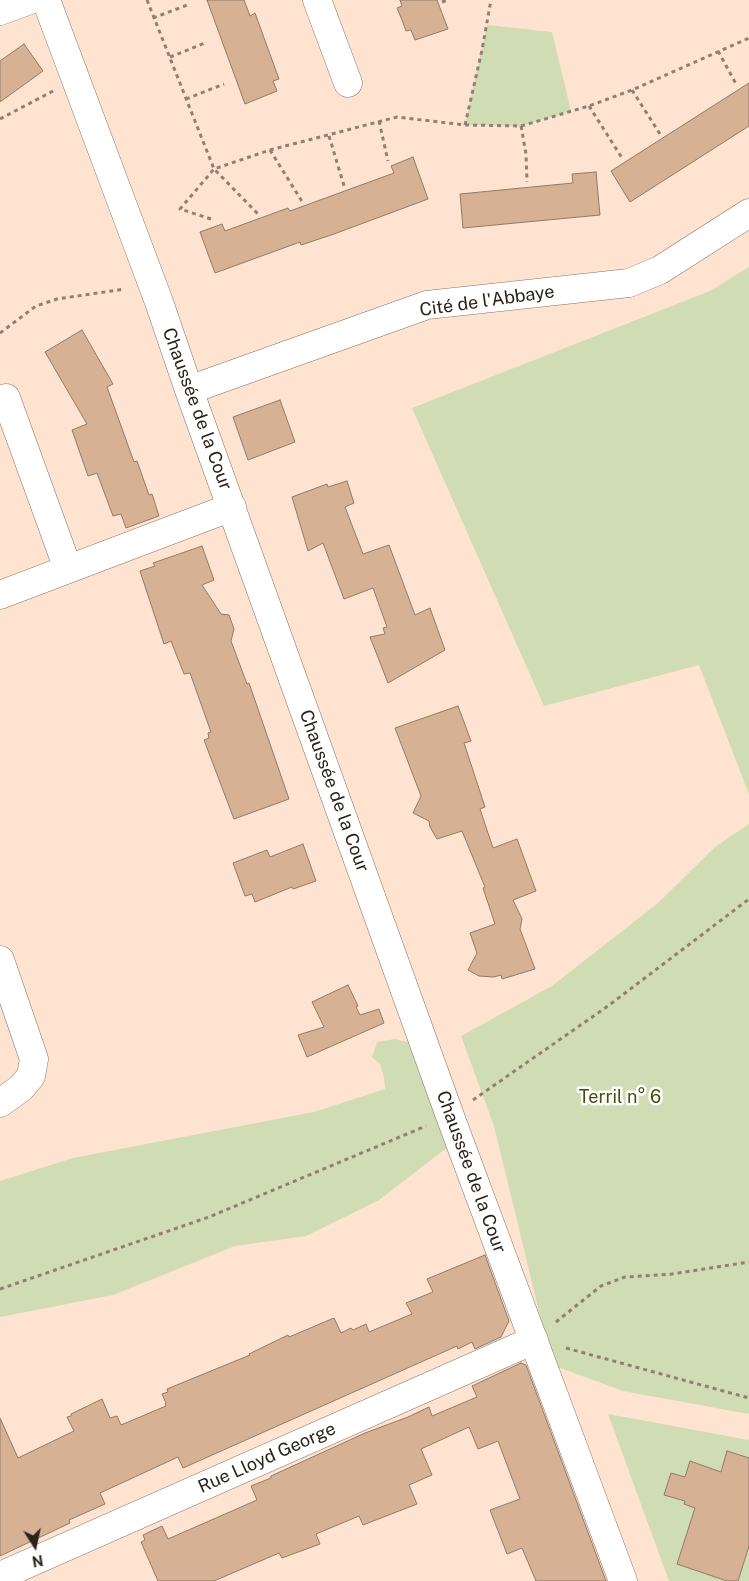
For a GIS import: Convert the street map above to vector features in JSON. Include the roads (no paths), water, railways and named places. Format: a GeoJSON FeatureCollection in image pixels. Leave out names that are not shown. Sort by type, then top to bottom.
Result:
{"type":"FeatureCollection","features":[{"type":"Feature","properties":{"kind":"street"},"geometry":{"type":"LineString","coordinates":[[0,11],[30,0]]}},
{"type":"Feature","properties":{"kind":"street","name":"Chaussée de la Cour"},"geometry":{"type":"LineString","coordinates":[[46,0],[153,285],[450,1116],[623,1581]]}},
{"type":"Feature","properties":{"kind":"street"},"geometry":{"type":"LineString","coordinates":[[317,0],[348,83]]}},
{"type":"Feature","properties":{"kind":"street","name":"Cité de l'Abbaye"},"geometry":{"type":"LineString","coordinates":[[189,390],[428,305],[630,283],[660,270],[749,213]]}},
{"type":"Feature","properties":{"kind":"street"},"geometry":{"type":"LineString","coordinates":[[6,398],[68,569]]}},
{"type":"Feature","properties":{"kind":"street"},"geometry":{"type":"LineString","coordinates":[[0,595],[232,507]]}},
{"type":"Feature","properties":{"kind":"street"},"geometry":{"type":"LineString","coordinates":[[0,960],[34,1059],[31,1076],[21,1088],[0,1103]]}},
{"type":"Feature","properties":{"kind":"street","name":"Rue Lloyd George"},"geometry":{"type":"LineString","coordinates":[[0,1576],[534,1340]]}},
{"type":"Feature","properties":{"kind":"park label","name":"Terril n° 6"},"geometry":{"type":"Point","coordinates":[620,1097]}}]}
